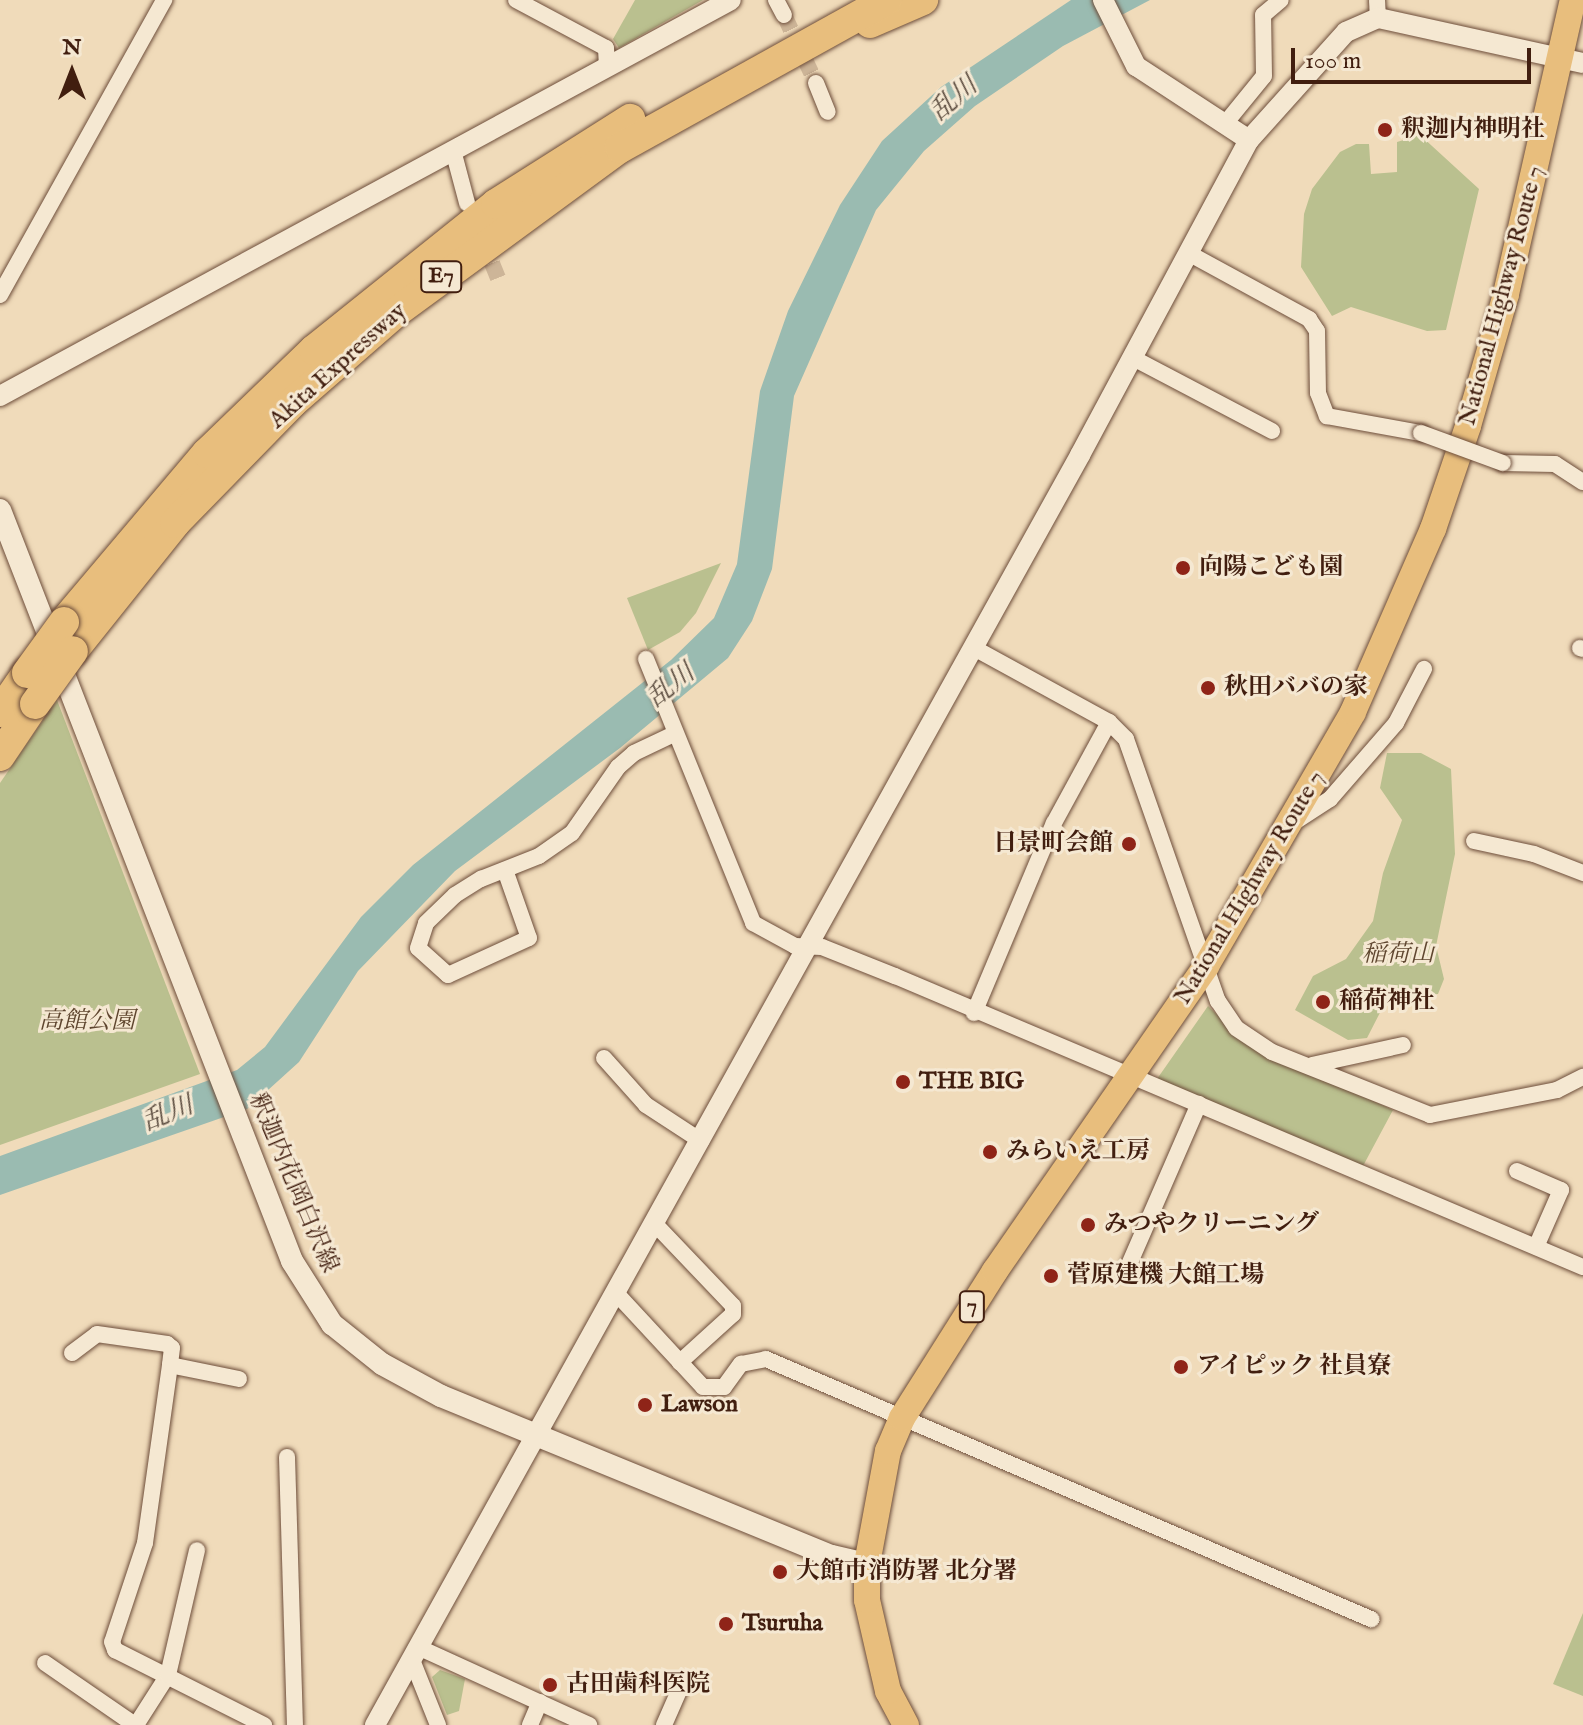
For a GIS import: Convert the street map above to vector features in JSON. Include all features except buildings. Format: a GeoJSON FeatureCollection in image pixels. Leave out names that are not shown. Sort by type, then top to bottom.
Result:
{"type":"FeatureCollection","features":[{"type":"Feature","properties":{"kind":"highway"},"geometry":{"type":"LineString","coordinates":[[819,19],[853,0]]}},
{"type":"Feature","properties":{"kind":"highway","name":"Akita Expressway"},"geometry":{"type":"LineString","coordinates":[[0,712],[64,622],[207,453],[371,300],[559,162],[819,19],[863,0]]}},
{"type":"Feature","properties":{"kind":"highway","name":"Akita Expressway"},"geometry":{"type":"LineString","coordinates":[[0,756],[73,651],[175,523],[292,403],[395,313],[479,248],[620,148],[887,0]]}},
{"type":"Feature","properties":{"kind":"highway"},"geometry":{"type":"LineString","coordinates":[[479,248],[694,114],[923,0]]}},
{"type":"Feature","properties":{"kind":"highway","name":"National Highway Route 7"},"geometry":{"type":"LineString","coordinates":[[906,1725],[877,1653],[867,1564],[888,1451],[902,1418],[995,1271],[1134,1076],[1206,966],[1291,824],[1353,712],[1433,529],[1503,307],[1571,60],[1573,0]]}},
{"type":"Feature","properties":{"kind":"main road","name":"釈迦内花岡白沢線"},"geometry":{"type":"LineString","coordinates":[[0,510],[292,1261],[332,1324],[409,1381],[832,1556],[867,1564]]}},
{"type":"Feature","properties":{"kind":"street"},"geometry":{"type":"LineString","coordinates":[[0,295],[164,0]]}},
{"type":"Feature","properties":{"kind":"street"},"geometry":{"type":"LineString","coordinates":[[516,0],[606,48],[607,66]]}},
{"type":"Feature","properties":{"kind":"street"},"geometry":{"type":"LineString","coordinates":[[0,396],[454,154],[607,66],[731,0]]}},
{"type":"Feature","properties":{"kind":"street"},"geometry":{"type":"LineString","coordinates":[[1103,0],[1114,29],[1136,66],[1249,140]]}},
{"type":"Feature","properties":{"kind":"street"},"geometry":{"type":"LineString","coordinates":[[1224,125],[1264,76],[1263,15],[1281,0]]}},
{"type":"Feature","properties":{"kind":"street"},"geometry":{"type":"LineString","coordinates":[[382,1720],[974,648],[1249,140],[1346,32],[1377,5],[1571,60]]}},
{"type":"Feature","properties":{"kind":"street"},"geometry":{"type":"LineString","coordinates":[[816,83],[828,112]]}},
{"type":"Feature","properties":{"kind":"street"},"geometry":{"type":"LineString","coordinates":[[454,154],[467,203]]}},
{"type":"Feature","properties":{"kind":"street"},"geometry":{"type":"LineString","coordinates":[[1190,254],[1309,319],[1317,331],[1318,393],[1327,416],[1421,433],[1503,463],[1555,464],[1583,482]]}},
{"type":"Feature","properties":{"kind":"street"},"geometry":{"type":"LineString","coordinates":[[1133,358],[1272,431]]}},
{"type":"Feature","properties":{"kind":"street"},"geometry":{"type":"LineString","coordinates":[[974,648],[1109,722],[1126,739],[1218,1001],[1236,1028],[1272,1052],[1396,1105],[1430,1115],[1557,1090],[1583,1077]]}},
{"type":"Feature","properties":{"kind":"street"},"geometry":{"type":"LineString","coordinates":[[646,659],[753,923],[807,949],[822,947],[974,1013],[1134,1076],[1583,1267]]}},
{"type":"Feature","properties":{"kind":"street"},"geometry":{"type":"LineString","coordinates":[[1291,824],[1330,799],[1396,723],[1424,669]]}},
{"type":"Feature","properties":{"kind":"street"},"geometry":{"type":"LineString","coordinates":[[974,1013],[1054,823],[1109,722]]}},
{"type":"Feature","properties":{"kind":"street"},"geometry":{"type":"LineString","coordinates":[[505,870],[529,938],[448,975],[418,948],[418,937],[455,895],[505,870],[539,856],[572,833],[618,767],[672,729]]}},
{"type":"Feature","properties":{"kind":"street"},"geometry":{"type":"LineString","coordinates":[[1474,841],[1534,854],[1583,873]]}},
{"type":"Feature","properties":{"kind":"street"},"geometry":{"type":"LineString","coordinates":[[1310,1066],[1403,1045]]}},
{"type":"Feature","properties":{"kind":"street"},"geometry":{"type":"LineString","coordinates":[[604,1058],[646,1105],[701,1141]]}},
{"type":"Feature","properties":{"kind":"street"},"geometry":{"type":"LineString","coordinates":[[1128,1267],[1199,1104]]}},
{"type":"Feature","properties":{"kind":"street"},"geometry":{"type":"LineString","coordinates":[[1517,1171],[1561,1190],[1536,1247]]}},
{"type":"Feature","properties":{"kind":"street"},"geometry":{"type":"LineString","coordinates":[[655,1224],[733,1306],[733,1314],[680,1362]]}},
{"type":"Feature","properties":{"kind":"street"},"geometry":{"type":"LineString","coordinates":[[616,1293],[703,1387],[715,1390],[741,1364],[766,1359],[1371,1619]]}},
{"type":"Feature","properties":{"kind":"street"},"geometry":{"type":"LineString","coordinates":[[72,1353],[97,1334],[167,1344],[172,1348],[145,1543],[112,1642],[115,1650],[258,1724]]}},
{"type":"Feature","properties":{"kind":"street"},"geometry":{"type":"LineString","coordinates":[[170,1365],[239,1379]]}},
{"type":"Feature","properties":{"kind":"street"},"geometry":{"type":"LineString","coordinates":[[287,1457],[295,1725]]}},
{"type":"Feature","properties":{"kind":"street"},"geometry":{"type":"LineString","coordinates":[[45,1663],[136,1725],[168,1675],[197,1550]]}},
{"type":"Feature","properties":{"kind":"street"},"geometry":{"type":"LineString","coordinates":[[416,1654],[540,1702],[589,1725]]}},
{"type":"Feature","properties":{"kind":"street"},"geometry":{"type":"LineString","coordinates":[[416,1654],[438,1725]]}},
{"type":"Feature","properties":{"kind":"street"},"geometry":{"type":"LineString","coordinates":[[664,1725],[682,1684]]}},
{"type":"Feature","properties":{"kind":"street"},"geometry":{"type":"LineString","coordinates":[[530,1725],[540,1702]]}},
{"type":"Feature","properties":{"kind":"green space"},"geometry":{"type":"Polygon","coordinates":[[[635,0],[703,0],[619,48],[613,39],[635,0]]]}},
{"type":"Feature","properties":{"kind":"green space"},"geometry":{"type":"Polygon","coordinates":[[[1420,135],[1479,189],[1446,330],[1427,331],[1351,307],[1332,316],[1301,267],[1304,214],[1312,189],[1340,152],[1356,144],[1369,144],[1371,174],[1397,172],[1397,142],[1420,135]]]}},
{"type":"Feature","properties":{"kind":"green space"},"geometry":{"type":"Polygon","coordinates":[[[721,563],[696,613],[680,632],[648,650],[627,598],[721,563]]]}},
{"type":"Feature","properties":{"kind":"green space","name":"高館公園"},"geometry":{"type":"Polygon","coordinates":[[[57,700],[200,1074],[0,1145],[0,783],[57,700]]]}},
{"type":"Feature","properties":{"kind":"green space","name":"稲荷山"},"geometry":{"type":"Polygon","coordinates":[[[1387,753],[1421,753],[1451,769],[1455,854],[1436,946],[1444,979],[1438,994],[1388,997],[1367,1038],[1348,1040],[1295,1010],[1313,976],[1346,959],[1373,921],[1383,873],[1402,820],[1380,788],[1387,753]]]}},
{"type":"Feature","properties":{"kind":"green space"},"geometry":{"type":"Polygon","coordinates":[[[1208,1006],[1246,1043],[1393,1110],[1363,1166],[1157,1079],[1208,1006]]]}},
{"type":"Feature","properties":{"kind":"green space"},"geometry":{"type":"Polygon","coordinates":[[[1583,1613],[1583,1696],[1553,1684],[1583,1613]]]}},
{"type":"Feature","properties":{"kind":"green space"},"geometry":{"type":"Polygon","coordinates":[[[440,1670],[465,1679],[459,1711],[447,1715],[432,1677],[440,1670]]]}},
{"type":"Feature","properties":{"kind":"water","name":"乱川"},"geometry":{"type":"Polygon","coordinates":[[[1071,0],[1150,0],[1063,46],[975,106],[924,151],[876,210],[794,396],[772,569],[752,621],[728,658],[620,748],[455,871],[358,971],[299,1062],[247,1109],[0,1195],[0,1156],[237,1070],[265,1047],[361,917],[413,865],[671,660],[714,618],[737,564],[760,391],[788,311],[840,205],[882,141],[941,87],[1071,0]]]}},
{"type":"Feature","properties":{"kind":"tunnel"},"geometry":{"type":"LineString","coordinates":[[784,15],[816,83]]}},
{"type":"Feature","properties":{"kind":"tunnel"},"geometry":{"type":"LineString","coordinates":[[483,241],[498,278]]}},
{"type":"Feature","properties":{"kind":"place","name":"釈迦内神明社"},"geometry":{"type":"Point","coordinates":[1385,130]}},
{"type":"Feature","properties":{"kind":"place","name":"向陽こども園"},"geometry":{"type":"Point","coordinates":[1183,568]}},
{"type":"Feature","properties":{"kind":"place","name":"秋田ババの家"},"geometry":{"type":"Point","coordinates":[1208,688]}},
{"type":"Feature","properties":{"kind":"place","name":"日景町会館"},"geometry":{"type":"Point","coordinates":[1129,844]}},
{"type":"Feature","properties":{"kind":"place","name":"稲荷神社"},"geometry":{"type":"Point","coordinates":[1323,1002]}},
{"type":"Feature","properties":{"kind":"place","name":"THE BIG"},"geometry":{"type":"Point","coordinates":[903,1082]}},
{"type":"Feature","properties":{"kind":"place","name":"みらいえ工房"},"geometry":{"type":"Point","coordinates":[990,1152]}},
{"type":"Feature","properties":{"kind":"place","name":"みつやクリーニング"},"geometry":{"type":"Point","coordinates":[1088,1225]}},
{"type":"Feature","properties":{"kind":"place","name":"菅原建機 大館工場"},"geometry":{"type":"Point","coordinates":[1051,1276]}},
{"type":"Feature","properties":{"kind":"place","name":"アイピック 社員寮"},"geometry":{"type":"Point","coordinates":[1181,1367]}},
{"type":"Feature","properties":{"kind":"place","name":"Lawson"},"geometry":{"type":"Point","coordinates":[645,1405]}},
{"type":"Feature","properties":{"kind":"place","name":"大館市消防署 北分署"},"geometry":{"type":"Point","coordinates":[780,1572]}},
{"type":"Feature","properties":{"kind":"place","name":"Tsuruha"},"geometry":{"type":"Point","coordinates":[726,1624]}},
{"type":"Feature","properties":{"kind":"place","name":"古田歯科医院"},"geometry":{"type":"Point","coordinates":[550,1685]}}]}
